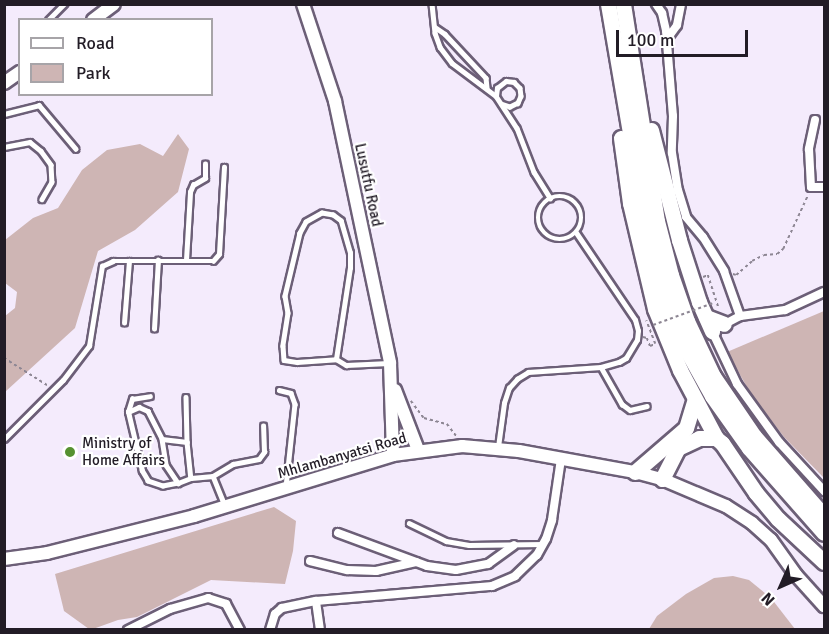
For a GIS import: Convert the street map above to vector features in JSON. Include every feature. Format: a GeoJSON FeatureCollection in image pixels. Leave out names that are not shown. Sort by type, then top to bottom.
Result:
{"type":"FeatureCollection","features":[{"type":"Feature","properties":{"kind":"highway"},"geometry":{"type":"LineString","coordinates":[[608,4],[647,233],[663,292],[686,349],[712,396],[749,448],[818,514]]}},
{"type":"Feature","properties":{"kind":"highway"},"geometry":{"type":"LineString","coordinates":[[624,4],[657,221],[671,275],[687,321],[713,376],[754,436],[818,514],[825,533]]}},
{"type":"Feature","properties":{"kind":"highway"},"geometry":{"type":"LineString","coordinates":[[630,43],[679,240],[714,324]]}},
{"type":"Feature","properties":{"kind":"highway"},"geometry":{"type":"LineString","coordinates":[[615,54],[622,149],[630,203],[655,309],[666,340],[716,438],[778,519],[825,562]]}},
{"type":"Feature","properties":{"kind":"highway"},"geometry":{"type":"LineString","coordinates":[[635,472],[686,428],[695,399]]}},
{"type":"Feature","properties":{"kind":"highway"},"geometry":{"type":"LineString","coordinates":[[662,479],[678,448],[699,438],[716,438]]}},
{"type":"Feature","properties":{"kind":"main road"},"geometry":{"type":"LineString","coordinates":[[96,18],[114,4]]}},
{"type":"Feature","properties":{"kind":"main road","name":"Lusutfu Road"},"geometry":{"type":"LineString","coordinates":[[303,4],[335,101],[390,369],[406,424],[418,450]]}},
{"type":"Feature","properties":{"kind":"main road"},"geometry":{"type":"LineString","coordinates":[[4,83],[18,73]]}},
{"type":"Feature","properties":{"kind":"main road","name":"Lusutfu Road"},"geometry":{"type":"LineString","coordinates":[[390,369],[393,455]]}},
{"type":"Feature","properties":{"kind":"main road","name":"Mhlambanyatsi Road"},"geometry":{"type":"LineString","coordinates":[[4,559],[58,550],[194,516],[393,455],[418,450],[464,446],[498,449],[635,472],[662,479],[726,506],[752,523],[771,540],[796,575],[825,606]]}},
{"type":"Feature","properties":{"kind":"street"},"geometry":{"type":"LineString","coordinates":[[656,4],[662,13],[667,39],[673,116],[672,153],[678,190],[686,216],[703,237],[724,271],[740,316]]}},
{"type":"Feature","properties":{"kind":"street"},"geometry":{"type":"LineString","coordinates":[[667,39],[677,25],[681,4]]}},
{"type":"Feature","properties":{"kind":"street"},"geometry":{"type":"LineString","coordinates":[[814,120],[809,149],[811,187],[825,187]]}},
{"type":"Feature","properties":{"kind":"street"},"geometry":{"type":"LineString","coordinates":[[825,292],[785,309],[740,316],[714,324],[737,384],[779,442],[825,491]]}},
{"type":"Feature","properties":{"kind":"street"},"geometry":{"type":"LineString","coordinates":[[270,630],[275,614],[282,608],[315,600],[492,586],[515,576],[537,555],[543,544],[552,520],[561,459]]}},
{"type":"Feature","properties":{"kind":"street"},"geometry":{"type":"LineString","coordinates":[[338,533],[416,562],[456,570],[488,564],[514,545]]}},
{"type":"Feature","properties":{"kind":"street"},"geometry":{"type":"LineString","coordinates":[[310,561],[347,570],[376,571],[416,562]]}},
{"type":"Feature","properties":{"kind":"street"},"geometry":{"type":"LineString","coordinates":[[128,630],[170,609],[208,598],[226,604],[240,630]]}},
{"type":"Feature","properties":{"kind":"street"},"geometry":{"type":"LineString","coordinates":[[315,600],[320,630]]}},
{"type":"Feature","properties":{"kind":"lane"},"geometry":{"type":"LineString","coordinates":[[50,18],[64,4]]}},
{"type":"Feature","properties":{"kind":"lane"},"geometry":{"type":"LineString","coordinates":[[432,4],[440,47],[452,63],[496,96],[517,128],[534,172],[550,198]]}},
{"type":"Feature","properties":{"kind":"lane"},"geometry":{"type":"LineString","coordinates":[[435,27],[445,34],[486,78],[487,88]]}},
{"type":"Feature","properties":{"kind":"lane"},"geometry":{"type":"LineString","coordinates":[[496,96],[497,88],[506,81],[514,82],[520,88],[521,96],[514,105],[506,106],[499,103]]}},
{"type":"Feature","properties":{"kind":"lane"},"geometry":{"type":"LineString","coordinates":[[4,114],[26,106],[39,105],[76,149]]}},
{"type":"Feature","properties":{"kind":"lane"},"geometry":{"type":"LineString","coordinates":[[4,147],[30,142],[41,150],[51,165],[52,182],[42,199]]}},
{"type":"Feature","properties":{"kind":"lane"},"geometry":{"type":"LineString","coordinates":[[186,260],[190,192],[193,185],[205,178],[205,164]]}},
{"type":"Feature","properties":{"kind":"lane"},"geometry":{"type":"LineString","coordinates":[[4,439],[54,389],[80,360],[89,346],[102,266],[113,261],[186,260],[204,263],[213,261],[219,254],[224,167]]}},
{"type":"Feature","properties":{"kind":"lane"},"geometry":{"type":"LineString","coordinates":[[550,198],[568,198],[578,205],[582,222],[576,233],[564,239],[557,239],[545,233],[539,214],[550,198]]}},
{"type":"Feature","properties":{"kind":"lane"},"geometry":{"type":"LineString","coordinates":[[336,358],[350,268],[350,253],[341,221],[333,215],[322,213],[306,222],[300,233],[285,296],[288,314],[283,346],[284,360],[297,362],[336,358],[346,365],[390,369]]}},
{"type":"Feature","properties":{"kind":"lane"},"geometry":{"type":"LineString","coordinates":[[498,449],[504,402],[509,388],[517,379],[528,372],[538,370],[601,366],[626,358],[637,340],[638,331],[635,320],[626,304],[576,233]]}},
{"type":"Feature","properties":{"kind":"lane"},"geometry":{"type":"LineString","coordinates":[[154,329],[158,260]]}},
{"type":"Feature","properties":{"kind":"lane"},"geometry":{"type":"LineString","coordinates":[[124,323],[129,261]]}},
{"type":"Feature","properties":{"kind":"lane"},"geometry":{"type":"LineString","coordinates":[[601,366],[622,404],[630,410],[646,406]]}},
{"type":"Feature","properties":{"kind":"lane"},"geometry":{"type":"LineString","coordinates":[[279,390],[291,393],[296,404],[286,487]]}},
{"type":"Feature","properties":{"kind":"lane"},"geometry":{"type":"LineString","coordinates":[[150,396],[132,399],[128,412],[142,471],[148,481],[164,486],[191,478],[213,476],[233,464],[259,459],[264,452],[263,426]]}},
{"type":"Feature","properties":{"kind":"lane"},"geometry":{"type":"LineString","coordinates":[[186,397],[191,478]]}},
{"type":"Feature","properties":{"kind":"lane"},"geometry":{"type":"LineString","coordinates":[[128,412],[139,407],[148,411],[162,439],[166,465],[178,483]]}},
{"type":"Feature","properties":{"kind":"lane"},"geometry":{"type":"LineString","coordinates":[[162,439],[187,442]]}},
{"type":"Feature","properties":{"kind":"lane"},"geometry":{"type":"LineString","coordinates":[[213,476],[225,505]]}},
{"type":"Feature","properties":{"kind":"lane"},"geometry":{"type":"LineString","coordinates":[[410,523],[446,541],[481,546],[543,544]]}},
{"type":"Feature","properties":{"kind":"path"},"geometry":{"type":"LineString","coordinates":[[724,271],[736,275],[752,261],[764,255],[777,254],[783,249],[811,187]]}},
{"type":"Feature","properties":{"kind":"path"},"geometry":{"type":"LineString","coordinates":[[653,325],[713,303],[703,276],[708,275],[719,307]]}},
{"type":"Feature","properties":{"kind":"path"},"geometry":{"type":"LineString","coordinates":[[4,358],[54,389]]}},
{"type":"Feature","properties":{"kind":"path"},"geometry":{"type":"LineString","coordinates":[[408,398],[424,418],[447,424],[464,446]]}},
{"type":"Feature","properties":{"kind":"green space"},"geometry":{"type":"Polygon","coordinates":[[[178,134],[189,149],[178,192],[135,230],[98,251],[75,328],[5,392],[5,316],[15,308],[17,292],[5,283],[5,240],[33,218],[58,208],[82,170],[107,150],[140,144],[163,156],[178,134]]]}},
{"type":"Feature","properties":{"kind":"green space"},"geometry":{"type":"Polygon","coordinates":[[[824,311],[824,478],[784,437],[751,394],[727,352],[824,311]]]}},
{"type":"Feature","properties":{"kind":"green space"},"geometry":{"type":"Polygon","coordinates":[[[274,507],[296,521],[293,551],[285,584],[211,580],[137,617],[118,620],[93,629],[89,629],[64,611],[55,574],[274,507]]]}},
{"type":"Feature","properties":{"kind":"green space"},"geometry":{"type":"Polygon","coordinates":[[[733,576],[749,580],[771,598],[795,629],[649,629],[657,616],[686,594],[714,578],[733,576]]]}},
{"type":"Feature","properties":{"kind":"place","name":"Ministry of Home Affairs"},"geometry":{"type":"Point","coordinates":[70,452]}}]}
